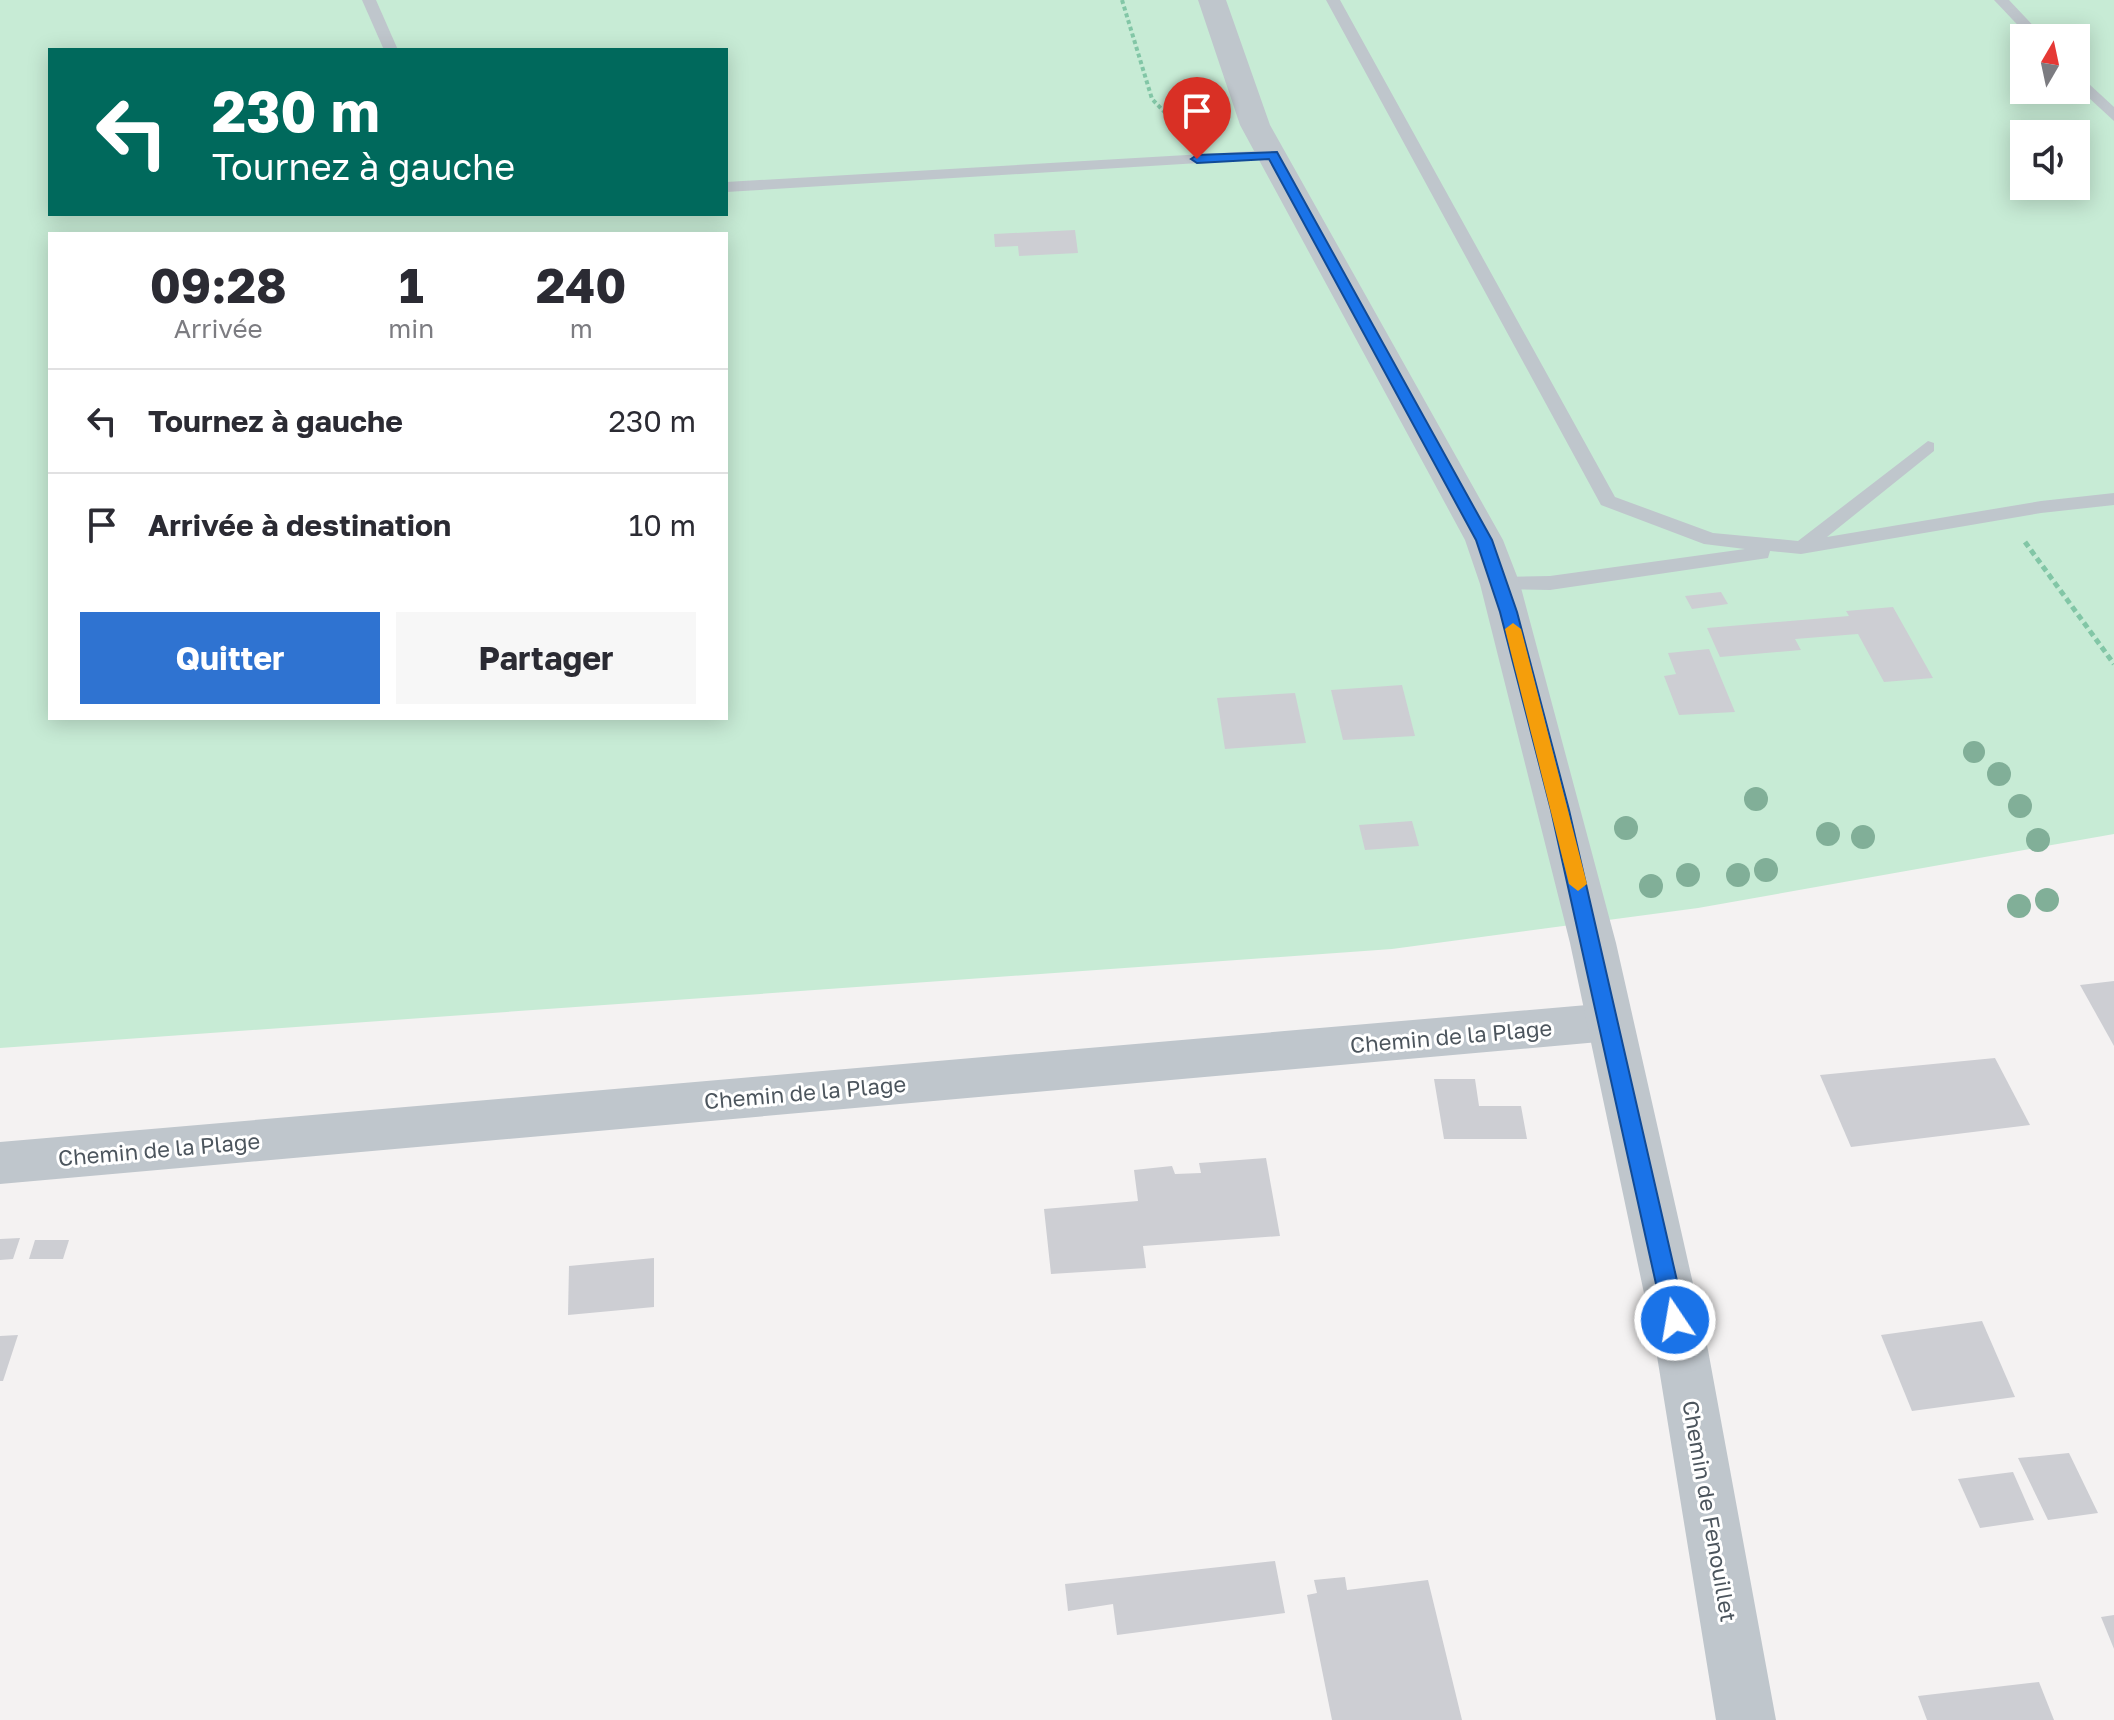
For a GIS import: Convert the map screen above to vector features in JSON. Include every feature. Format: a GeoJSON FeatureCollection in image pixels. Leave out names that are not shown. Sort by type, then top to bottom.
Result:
{"type":"FeatureCollection","features":[{"type":"Feature","properties":{"kind":"street","name":"Chemin de Fenouillet"},"geometry":{"type":"LineString","coordinates":[[1212,0],[1255,125],[1484,540],[1500,584],[1542,737],[1610,1022],[1682,1350],[1746,1720]]}},
{"type":"Feature","properties":{"kind":"street","name":"Chemin de la Plage"},"geometry":{"type":"LineString","coordinates":[[0,1163],[1610,1022]]}},
{"type":"Feature","properties":{"kind":"lane"},"geometry":{"type":"LineString","coordinates":[[369,0],[390,48]]}},
{"type":"Feature","properties":{"kind":"lane"},"geometry":{"type":"LineString","coordinates":[[1333,0],[1608,501],[1711,539],[1801,548],[1928,447]]}},
{"type":"Feature","properties":{"kind":"lane"},"geometry":{"type":"LineString","coordinates":[[2001,0],[2024,24]]}},
{"type":"Feature","properties":{"kind":"lane"},"geometry":{"type":"LineString","coordinates":[[2090,91],[2114,116]]}},
{"type":"Feature","properties":{"kind":"lane"},"geometry":{"type":"LineString","coordinates":[[728,187],[1273,155]]}},
{"type":"Feature","properties":{"kind":"lane"},"geometry":{"type":"LineString","coordinates":[[1500,584],[1550,583],[2114,499]]}},
{"type":"Feature","properties":{"kind":"path"},"geometry":{"type":"LineString","coordinates":[[1122,0],[1152,99],[1176,122],[1197,159]]}},
{"type":"Feature","properties":{"kind":"path"},"geometry":{"type":"LineString","coordinates":[[2005,513],[2114,664]]}},
{"type":"Feature","properties":{"kind":"green space"},"geometry":{"type":"Polygon","coordinates":[[[0,0],[2114,0],[2114,834],[1698,908],[1392,949],[0,1048],[0,0]]]}},
{"type":"Feature","properties":{"kind":"building"},"geometry":{"type":"Polygon","coordinates":[[[1075,230],[1078,253],[1019,256],[1018,246],[995,247],[994,234],[1075,230]]]}},
{"type":"Feature","properties":{"kind":"building"},"geometry":{"type":"Polygon","coordinates":[[[1721,592],[1728,604],[1692,609],[1685,596],[1721,592]]]}},
{"type":"Feature","properties":{"kind":"building"},"geometry":{"type":"Polygon","coordinates":[[[1893,607],[1933,678],[1884,682],[1858,634],[1795,639],[1801,650],[1720,657],[1707,628],[1849,616],[1846,611],[1893,607]]]}},
{"type":"Feature","properties":{"kind":"building"},"geometry":{"type":"Polygon","coordinates":[[[1709,649],[1735,712],[1679,715],[1664,676],[1676,674],[1668,653],[1709,649]]]}},
{"type":"Feature","properties":{"kind":"building"},"geometry":{"type":"Polygon","coordinates":[[[1402,685],[1415,736],[1343,740],[1331,690],[1402,685]]]}},
{"type":"Feature","properties":{"kind":"building"},"geometry":{"type":"Polygon","coordinates":[[[1295,693],[1306,743],[1225,749],[1217,698],[1295,693]]]}},
{"type":"Feature","properties":{"kind":"building"},"geometry":{"type":"Polygon","coordinates":[[[1412,821],[1419,846],[1365,850],[1359,825],[1412,821]]]}},
{"type":"Feature","properties":{"kind":"building"},"geometry":{"type":"Polygon","coordinates":[[[2114,981],[2114,1046],[2080,985],[2114,981]]]}},
{"type":"Feature","properties":{"kind":"building"},"geometry":{"type":"Polygon","coordinates":[[[1995,1058],[2030,1125],[1851,1147],[1820,1075],[1995,1058]]]}},
{"type":"Feature","properties":{"kind":"building"},"geometry":{"type":"Polygon","coordinates":[[[1434,1079],[1475,1079],[1479,1106],[1521,1106],[1527,1139],[1444,1139],[1434,1079]]]}},
{"type":"Feature","properties":{"kind":"building"},"geometry":{"type":"Polygon","coordinates":[[[1266,1158],[1280,1236],[1143,1246],[1146,1268],[1051,1274],[1044,1209],[1138,1201],[1134,1170],[1172,1166],[1175,1174],[1201,1173],[1199,1163],[1266,1158]]]}},
{"type":"Feature","properties":{"kind":"building"},"geometry":{"type":"Polygon","coordinates":[[[20,1238],[13,1259],[0,1260],[0,1239],[20,1238]]]}},
{"type":"Feature","properties":{"kind":"building"},"geometry":{"type":"Polygon","coordinates":[[[35,1240],[69,1240],[63,1259],[29,1259],[35,1240]]]}},
{"type":"Feature","properties":{"kind":"building"},"geometry":{"type":"Polygon","coordinates":[[[654,1258],[654,1307],[568,1315],[569,1266],[654,1258]]]}},
{"type":"Feature","properties":{"kind":"building"},"geometry":{"type":"Polygon","coordinates":[[[1982,1321],[2015,1397],[1912,1411],[1881,1335],[1982,1321]]]}},
{"type":"Feature","properties":{"kind":"building"},"geometry":{"type":"Polygon","coordinates":[[[18,1335],[3,1381],[0,1381],[0,1336],[18,1335]]]}},
{"type":"Feature","properties":{"kind":"building"},"geometry":{"type":"Polygon","coordinates":[[[2069,1453],[2098,1513],[2048,1520],[2018,1458],[2069,1453]]]}},
{"type":"Feature","properties":{"kind":"building"},"geometry":{"type":"Polygon","coordinates":[[[2013,1472],[2034,1520],[1980,1528],[1958,1479],[2013,1472]]]}},
{"type":"Feature","properties":{"kind":"building"},"geometry":{"type":"Polygon","coordinates":[[[1275,1561],[1285,1613],[1117,1635],[1113,1604],[1068,1611],[1065,1584],[1275,1561]]]}},
{"type":"Feature","properties":{"kind":"building"},"geometry":{"type":"Polygon","coordinates":[[[1345,1577],[1347,1590],[1428,1580],[1462,1720],[1332,1720],[1307,1595],[1317,1593],[1314,1580],[1345,1577]]]}},
{"type":"Feature","properties":{"kind":"building"},"geometry":{"type":"Polygon","coordinates":[[[2114,1615],[2114,1649],[2101,1617],[2114,1615]]]}},
{"type":"Feature","properties":{"kind":"building"},"geometry":{"type":"Polygon","coordinates":[[[2039,1682],[2054,1720],[1927,1720],[1918,1696],[2039,1682]]]}},
{"type":"Feature","properties":{"kind":"slow traffic"},"geometry":{"type":"LineString","coordinates":[[1513,629],[1578,884]]}},
{"type":"Feature","properties":{"kind":"route"},"geometry":{"type":"LineString","coordinates":[[1197,159],[1273,155],[1484,540],[1500,584],[1542,737],[1593,943],[1675,1320]]}}]}
